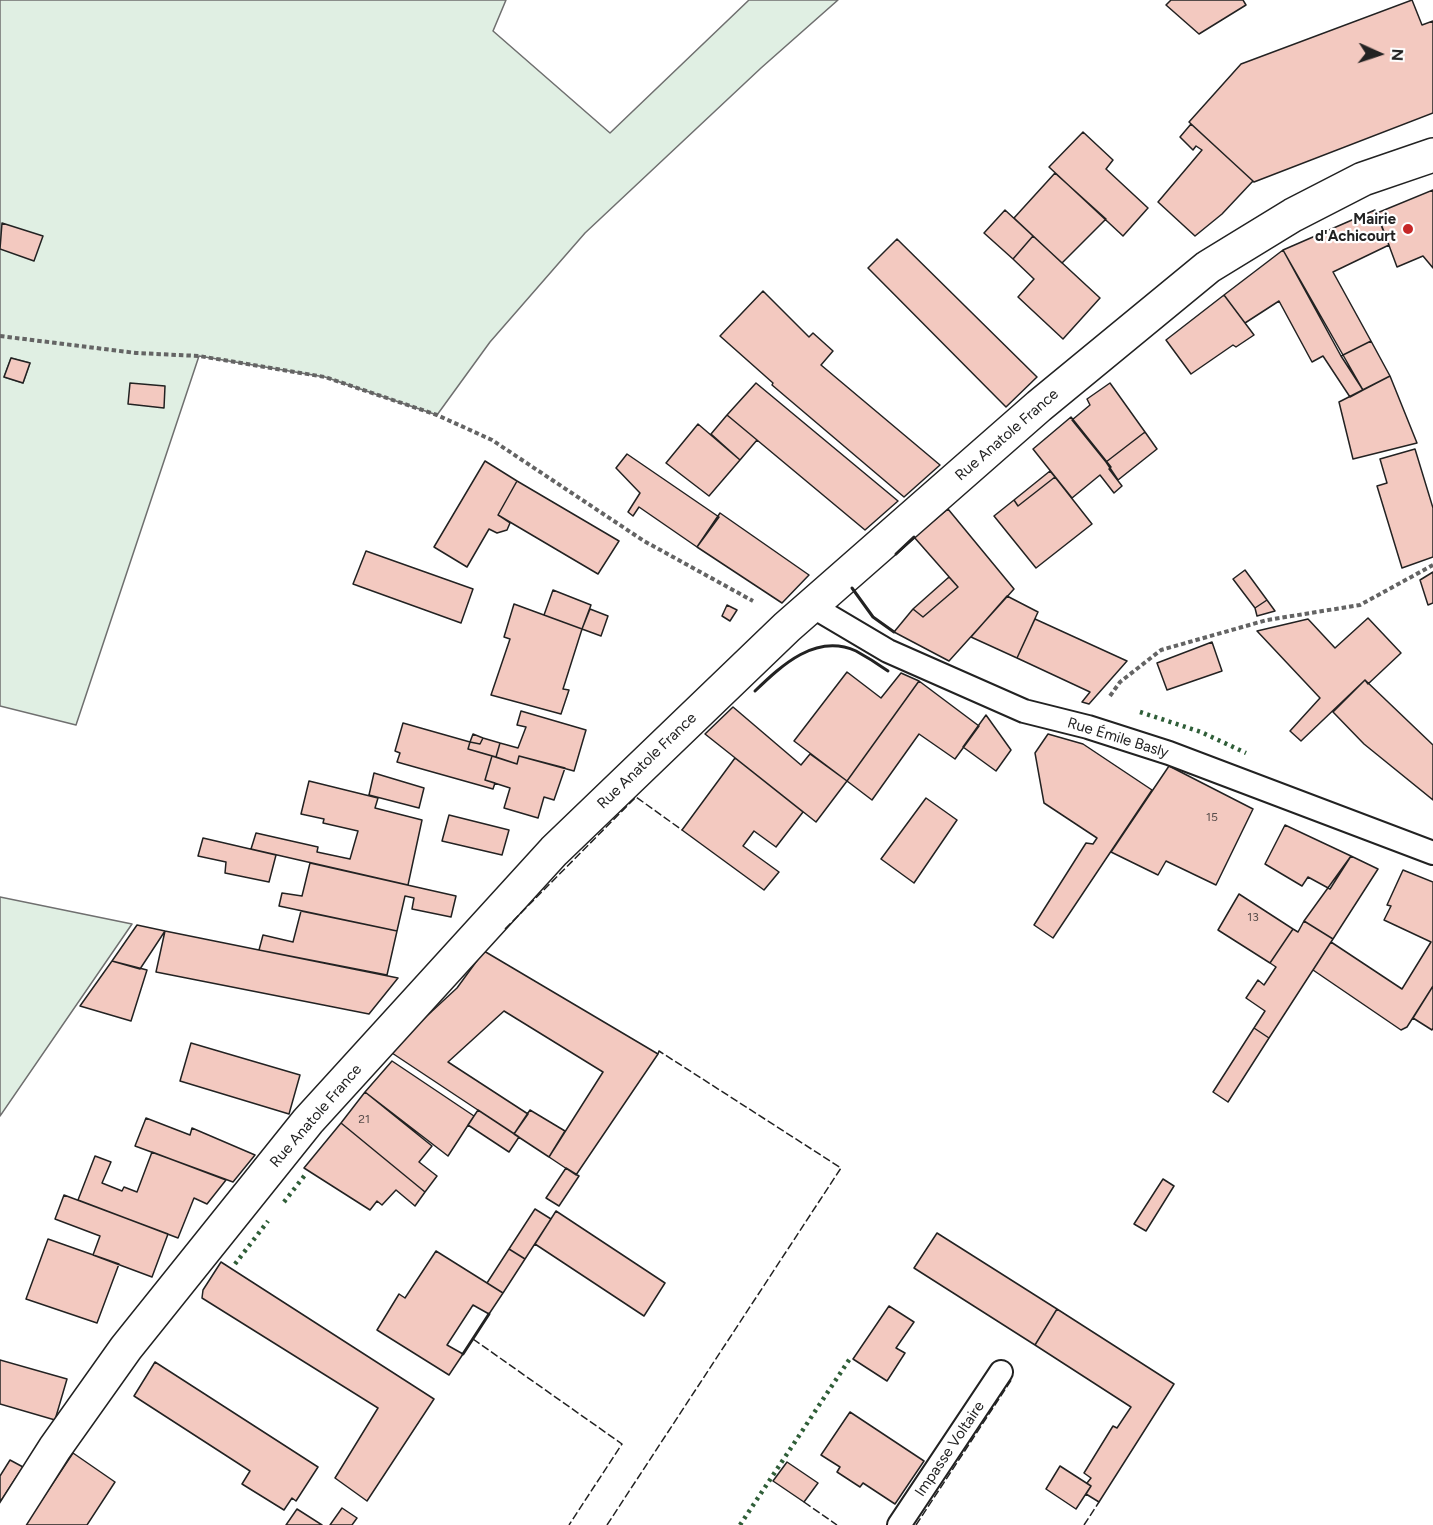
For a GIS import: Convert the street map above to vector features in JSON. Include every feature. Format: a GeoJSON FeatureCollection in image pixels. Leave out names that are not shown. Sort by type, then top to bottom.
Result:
{"type":"FeatureCollection","features":[{"type":"Feature","properties":{"kind":"street","name":"Rue Anatole France"},"geometry":{"type":"LineString","coordinates":[[6,1525],[55,1448],[126,1348],[308,1121],[554,851],[787,627],[1039,406],[1208,267],[1293,215],[1363,179],[1433,155]]}},
{"type":"Feature","properties":{"kind":"lane","name":"Rue Émile Basly"},"geometry":{"type":"LineString","coordinates":[[812,606],[888,651],[1024,711],[1088,727],[1169,753],[1433,854]]}},
{"type":"Feature","properties":{"kind":"lane","name":"Impasse Voltaire"},"geometry":{"type":"LineString","coordinates":[[898,1525],[1001,1372]]}},
{"type":"Feature","properties":{"kind":"path"},"geometry":{"type":"LineString","coordinates":[[0,336],[136,352],[199,356],[325,377],[437,415],[492,440],[644,541],[754,602],[787,627]]}},
{"type":"Feature","properties":{"kind":"path"},"geometry":{"type":"LineString","coordinates":[[1088,727],[1120,682],[1161,650],[1268,620],[1360,605],[1433,565]]}},
{"type":"Feature","properties":{"kind":"green space"},"geometry":{"type":"Polygon","coordinates":[[[0,0],[506,0],[493,31],[610,133],[749,0],[838,0],[761,68],[585,233],[490,342],[437,415],[325,377],[199,356],[76,725],[0,706],[0,0]],[[11,358],[4,377],[23,383],[30,363],[11,358]]]}},
{"type":"Feature","properties":{"kind":"green space"},"geometry":{"type":"Polygon","coordinates":[[[0,897],[132,924],[0,1116],[0,897]]]}},
{"type":"Feature","properties":{"kind":"building"},"geometry":{"type":"Polygon","coordinates":[[[1171,0],[1243,0],[1246,5],[1199,34],[1166,5],[1171,0]]]}},
{"type":"Feature","properties":{"kind":"building"},"geometry":{"type":"Polygon","coordinates":[[[1412,0],[1422,25],[1433,21],[1433,113],[1254,182],[1189,122],[1241,64],[1412,0]]]}},
{"type":"Feature","properties":{"kind":"building"},"geometry":{"type":"Polygon","coordinates":[[[1191,124],[1253,181],[1222,214],[1195,236],[1158,202],[1202,150],[1196,146],[1193,150],[1180,137],[1191,124]]]}},
{"type":"Feature","properties":{"kind":"building"},"geometry":{"type":"Polygon","coordinates":[[[1083,132],[1113,160],[1106,169],[1148,208],[1123,236],[1049,167],[1083,132]]]}},
{"type":"Feature","properties":{"kind":"building"},"geometry":{"type":"Polygon","coordinates":[[[1055,173],[1106,219],[1062,263],[1014,218],[1055,173]]]}},
{"type":"Feature","properties":{"kind":"building","name":"Mairie d'Achicourt"},"geometry":{"type":"Polygon","coordinates":[[[1433,190],[1433,268],[1423,256],[1397,267],[1377,213],[1433,190]]]}},
{"type":"Feature","properties":{"kind":"building"},"geometry":{"type":"Polygon","coordinates":[[[1005,210],[1033,236],[1013,259],[984,233],[1005,210]]]}},
{"type":"Feature","properties":{"kind":"building"},"geometry":{"type":"Polygon","coordinates":[[[1375,210],[1389,245],[1333,272],[1371,341],[1341,356],[1283,250],[1375,210]]]}},
{"type":"Feature","properties":{"kind":"building"},"geometry":{"type":"Polygon","coordinates":[[[2,223],[43,236],[34,261],[0,249],[2,223]]]}},
{"type":"Feature","properties":{"kind":"building"},"geometry":{"type":"Polygon","coordinates":[[[1033,236],[1100,298],[1063,339],[1018,297],[1034,279],[1013,259],[1033,236]]]}},
{"type":"Feature","properties":{"kind":"building"},"geometry":{"type":"Polygon","coordinates":[[[897,239],[1037,377],[1006,407],[868,268],[897,239]]]}},
{"type":"Feature","properties":{"kind":"building"},"geometry":{"type":"Polygon","coordinates":[[[1283,250],[1363,390],[1350,397],[1323,356],[1312,362],[1279,301],[1245,323],[1224,295],[1283,250]]]}},
{"type":"Feature","properties":{"kind":"building"},"geometry":{"type":"Polygon","coordinates":[[[763,291],[809,337],[813,333],[833,351],[821,365],[940,465],[904,497],[772,385],[773,383],[720,336],[763,291]]]}},
{"type":"Feature","properties":{"kind":"building"},"geometry":{"type":"Polygon","coordinates":[[[1224,295],[1254,335],[1236,347],[1233,345],[1191,374],[1166,340],[1224,295]]]}},
{"type":"Feature","properties":{"kind":"building"},"geometry":{"type":"Polygon","coordinates":[[[1371,341],[1390,376],[1363,390],[1341,356],[1371,341]]]}},
{"type":"Feature","properties":{"kind":"building"},"geometry":{"type":"Polygon","coordinates":[[[11,358],[30,363],[23,383],[4,377],[11,358]]]}},
{"type":"Feature","properties":{"kind":"building"},"geometry":{"type":"Polygon","coordinates":[[[1390,376],[1417,443],[1353,459],[1339,402],[1390,376]]]}},
{"type":"Feature","properties":{"kind":"building"},"geometry":{"type":"Polygon","coordinates":[[[130,383],[165,386],[164,408],[128,404],[130,383]]]}},
{"type":"Feature","properties":{"kind":"building"},"geometry":{"type":"Polygon","coordinates":[[[756,383],[898,501],[865,530],[727,415],[756,383]]]}},
{"type":"Feature","properties":{"kind":"building"},"geometry":{"type":"Polygon","coordinates":[[[1110,383],[1145,432],[1106,462],[1072,420],[1090,405],[1087,399],[1110,383]]]}},
{"type":"Feature","properties":{"kind":"building"},"geometry":{"type":"Polygon","coordinates":[[[727,415],[757,440],[740,460],[711,434],[727,415]]]}},
{"type":"Feature","properties":{"kind":"building"},"geometry":{"type":"Polygon","coordinates":[[[1071,417],[1111,467],[1109,469],[1122,486],[1114,493],[1100,475],[1072,498],[1033,449],[1071,417]]]}},
{"type":"Feature","properties":{"kind":"building"},"geometry":{"type":"Polygon","coordinates":[[[698,424],[740,460],[709,496],[666,463],[698,424]]]}},
{"type":"Feature","properties":{"kind":"building"},"geometry":{"type":"Polygon","coordinates":[[[1145,432],[1157,449],[1118,480],[1106,462],[1145,432]]]}},
{"type":"Feature","properties":{"kind":"building"},"geometry":{"type":"Polygon","coordinates":[[[1415,449],[1433,508],[1433,557],[1402,568],[1377,486],[1387,483],[1380,459],[1415,449]]]}},
{"type":"Feature","properties":{"kind":"building"},"geometry":{"type":"Polygon","coordinates":[[[627,454],[719,517],[697,547],[639,507],[633,516],[628,512],[640,493],[616,468],[627,454]]]}},
{"type":"Feature","properties":{"kind":"building"},"geometry":{"type":"Polygon","coordinates":[[[485,461],[517,481],[498,515],[510,523],[507,530],[497,533],[489,529],[467,567],[434,547],[485,461]]]}},
{"type":"Feature","properties":{"kind":"building"},"geometry":{"type":"Polygon","coordinates":[[[1050,471],[1055,477],[1018,506],[1014,500],[1050,471]]]}},
{"type":"Feature","properties":{"kind":"building"},"geometry":{"type":"Polygon","coordinates":[[[1055,477],[1092,524],[1036,568],[994,516],[1014,500],[1018,506],[1055,477]]]}},
{"type":"Feature","properties":{"kind":"building"},"geometry":{"type":"Polygon","coordinates":[[[517,481],[619,541],[598,574],[498,515],[517,481]]]}},
{"type":"Feature","properties":{"kind":"building"},"geometry":{"type":"Polygon","coordinates":[[[948,509],[1014,589],[949,661],[894,632],[913,609],[923,617],[958,587],[914,537],[948,509]]]}},
{"type":"Feature","properties":{"kind":"building"},"geometry":{"type":"Polygon","coordinates":[[[720,513],[809,575],[782,603],[697,547],[720,513]]]}},
{"type":"Feature","properties":{"kind":"building"},"geometry":{"type":"Polygon","coordinates":[[[366,551],[473,589],[461,623],[353,584],[366,551]]]}},
{"type":"Feature","properties":{"kind":"building"},"geometry":{"type":"Polygon","coordinates":[[[1245,570],[1267,600],[1255,608],[1233,579],[1245,570]]]}},
{"type":"Feature","properties":{"kind":"building"},"geometry":{"type":"Polygon","coordinates":[[[1433,572],[1433,603],[1428,605],[1420,580],[1433,572]]]}},
{"type":"Feature","properties":{"kind":"building"},"geometry":{"type":"Polygon","coordinates":[[[949,577],[958,587],[923,617],[913,609],[949,577]]]}},
{"type":"Feature","properties":{"kind":"building"},"geometry":{"type":"Polygon","coordinates":[[[553,590],[591,605],[582,629],[544,615],[553,590]]]}},
{"type":"Feature","properties":{"kind":"building"},"geometry":{"type":"Polygon","coordinates":[[[1007,596],[1038,612],[1017,658],[971,637],[1007,596]]]}},
{"type":"Feature","properties":{"kind":"building"},"geometry":{"type":"Polygon","coordinates":[[[1267,600],[1275,611],[1257,616],[1255,608],[1267,600]]]}},
{"type":"Feature","properties":{"kind":"building"},"geometry":{"type":"Polygon","coordinates":[[[514,604],[582,629],[563,689],[569,690],[561,714],[491,695],[510,639],[504,637],[514,604]]]}},
{"type":"Feature","properties":{"kind":"building"},"geometry":{"type":"Polygon","coordinates":[[[727,605],[737,610],[730,621],[722,616],[727,605]]]}},
{"type":"Feature","properties":{"kind":"building"},"geometry":{"type":"Polygon","coordinates":[[[590,609],[608,616],[601,636],[582,629],[590,609]]]}},
{"type":"Feature","properties":{"kind":"building"},"geometry":{"type":"Polygon","coordinates":[[[1368,618],[1401,653],[1368,684],[1365,680],[1301,741],[1290,731],[1320,698],[1257,631],[1308,619],[1335,648],[1368,618]]]}},
{"type":"Feature","properties":{"kind":"building"},"geometry":{"type":"Polygon","coordinates":[[[1035,619],[1127,661],[1089,704],[1082,702],[1090,692],[1017,658],[1035,619]]]}},
{"type":"Feature","properties":{"kind":"building"},"geometry":{"type":"Polygon","coordinates":[[[1212,642],[1222,671],[1167,690],[1157,663],[1212,642]]]}},
{"type":"Feature","properties":{"kind":"building"},"geometry":{"type":"Polygon","coordinates":[[[847,672],[881,698],[901,673],[919,681],[847,781],[794,741],[847,672]]]}},
{"type":"Feature","properties":{"kind":"building"},"geometry":{"type":"Polygon","coordinates":[[[1365,680],[1433,745],[1433,800],[1364,744],[1333,712],[1365,680]]]}},
{"type":"Feature","properties":{"kind":"building"},"geometry":{"type":"Polygon","coordinates":[[[919,681],[979,726],[955,759],[919,734],[872,800],[847,781],[919,681]]]}},
{"type":"Feature","properties":{"kind":"building"},"geometry":{"type":"Polygon","coordinates":[[[733,707],[801,765],[810,754],[847,781],[816,822],[705,734],[733,707]]]}},
{"type":"Feature","properties":{"kind":"building"},"geometry":{"type":"Polygon","coordinates":[[[521,711],[586,730],[574,771],[519,756],[517,764],[496,757],[500,743],[518,748],[526,727],[517,725],[521,711]]]}},
{"type":"Feature","properties":{"kind":"building"},"geometry":{"type":"Polygon","coordinates":[[[986,715],[1011,750],[996,771],[963,747],[986,715]]]}},
{"type":"Feature","properties":{"kind":"building"},"geometry":{"type":"Polygon","coordinates":[[[403,723],[470,742],[468,749],[492,756],[485,780],[495,783],[493,789],[397,762],[400,753],[395,751],[403,723]]]}},
{"type":"Feature","properties":{"kind":"building"},"geometry":{"type":"Polygon","coordinates":[[[473,734],[483,738],[480,744],[470,742],[473,734]]]}},
{"type":"Feature","properties":{"kind":"building"},"geometry":{"type":"Polygon","coordinates":[[[1048,734],[1083,744],[1152,790],[1053,938],[1034,925],[1086,843],[1093,844],[1097,838],[1044,803],[1035,753],[1048,734]]]}},
{"type":"Feature","properties":{"kind":"building"},"geometry":{"type":"Polygon","coordinates":[[[483,738],[500,743],[496,757],[468,749],[470,742],[480,744],[483,738]]]}},
{"type":"Feature","properties":{"kind":"building"},"geometry":{"type":"Polygon","coordinates":[[[492,756],[517,764],[519,756],[565,768],[554,800],[544,797],[538,818],[504,808],[510,788],[485,780],[492,756]]]}},
{"type":"Feature","properties":{"kind":"building"},"geometry":{"type":"Polygon","coordinates":[[[735,758],[803,812],[776,847],[754,831],[743,846],[779,872],[764,890],[682,830],[735,758]]]}},
{"type":"Feature","properties":{"kind":"building"},"geometry":{"type":"Polygon","coordinates":[[[1169,766],[1253,809],[1216,885],[1166,861],[1158,875],[1111,852],[1169,766]]]}},
{"type":"Feature","properties":{"kind":"building"},"geometry":{"type":"Polygon","coordinates":[[[374,773],[424,788],[419,808],[369,795],[374,773]]]}},
{"type":"Feature","properties":{"kind":"building"},"geometry":{"type":"Polygon","coordinates":[[[309,781],[378,798],[375,808],[422,820],[408,885],[251,849],[256,833],[318,847],[317,852],[350,859],[358,831],[323,823],[324,819],[301,814],[309,781]]]}},
{"type":"Feature","properties":{"kind":"building"},"geometry":{"type":"Polygon","coordinates":[[[926,798],[957,820],[914,883],[881,859],[926,798]]]}},
{"type":"Feature","properties":{"kind":"building"},"geometry":{"type":"Polygon","coordinates":[[[449,815],[509,830],[502,855],[442,841],[449,815]]]}},
{"type":"Feature","properties":{"kind":"building"},"geometry":{"type":"Polygon","coordinates":[[[1285,825],[1351,856],[1330,889],[1308,877],[1302,886],[1265,864],[1285,825]]]}},
{"type":"Feature","properties":{"kind":"building"},"geometry":{"type":"Polygon","coordinates":[[[203,838],[276,855],[269,882],[225,873],[226,862],[198,856],[203,838]]]}},
{"type":"Feature","properties":{"kind":"building"},"geometry":{"type":"Polygon","coordinates":[[[1351,856],[1378,869],[1333,939],[1304,921],[1351,856]]]}},
{"type":"Feature","properties":{"kind":"building"},"geometry":{"type":"Polygon","coordinates":[[[310,863],[456,896],[451,917],[412,909],[414,898],[405,896],[397,931],[279,906],[282,893],[302,896],[310,863]]]}},
{"type":"Feature","properties":{"kind":"building"},"geometry":{"type":"Polygon","coordinates":[[[1403,870],[1433,882],[1433,986],[1407,1027],[1401,1030],[1313,970],[1331,942],[1402,989],[1431,942],[1384,920],[1391,906],[1387,905],[1403,870]]]}},
{"type":"Feature","properties":{"kind":"building"},"geometry":{"type":"Polygon","coordinates":[[[1239,894],[1293,929],[1270,963],[1218,930],[1239,894]]]}},
{"type":"Feature","properties":{"kind":"building"},"geometry":{"type":"Polygon","coordinates":[[[301,911],[397,931],[387,975],[259,950],[263,935],[293,942],[301,911]]]}},
{"type":"Feature","properties":{"kind":"building"},"geometry":{"type":"Polygon","coordinates":[[[1304,921],[1333,939],[1269,1038],[1254,1028],[1265,1011],[1246,998],[1258,980],[1264,985],[1276,967],[1270,963],[1293,929],[1298,932],[1304,921]]]}},
{"type":"Feature","properties":{"kind":"building"},"geometry":{"type":"Polygon","coordinates":[[[137,925],[165,931],[140,969],[112,961],[137,925]]]}},
{"type":"Feature","properties":{"kind":"building"},"geometry":{"type":"Polygon","coordinates":[[[165,931],[398,978],[369,1014],[156,972],[165,931]]]}},
{"type":"Feature","properties":{"kind":"building"},"geometry":{"type":"Polygon","coordinates":[[[484,951],[658,1054],[576,1175],[549,1157],[603,1072],[504,1011],[448,1062],[528,1114],[514,1134],[389,1051],[457,988],[484,951]]]}},
{"type":"Feature","properties":{"kind":"building"},"geometry":{"type":"Polygon","coordinates":[[[112,961],[147,970],[131,1021],[80,1006],[112,961]]]}},
{"type":"Feature","properties":{"kind":"building"},"geometry":{"type":"Polygon","coordinates":[[[1433,986],[1433,1028],[1432,1030],[1413,1018],[1433,986]]]}},
{"type":"Feature","properties":{"kind":"building"},"geometry":{"type":"Polygon","coordinates":[[[1254,1028],[1269,1038],[1228,1102],[1213,1092],[1254,1028]]]}},
{"type":"Feature","properties":{"kind":"building"},"geometry":{"type":"Polygon","coordinates":[[[191,1043],[300,1075],[289,1114],[180,1081],[191,1043]]]}},
{"type":"Feature","properties":{"kind":"building"},"geometry":{"type":"Polygon","coordinates":[[[392,1061],[474,1116],[448,1156],[365,1092],[392,1061]]]}},
{"type":"Feature","properties":{"kind":"building"},"geometry":{"type":"Polygon","coordinates":[[[365,1092],[432,1146],[419,1162],[437,1176],[425,1192],[341,1123],[365,1092]]]}},
{"type":"Feature","properties":{"kind":"building"},"geometry":{"type":"Polygon","coordinates":[[[478,1110],[519,1137],[509,1152],[468,1125],[478,1110]]]}},
{"type":"Feature","properties":{"kind":"building"},"geometry":{"type":"Polygon","coordinates":[[[530,1110],[565,1131],[549,1157],[514,1134],[530,1110]]]}},
{"type":"Feature","properties":{"kind":"building"},"geometry":{"type":"Polygon","coordinates":[[[146,1118],[190,1135],[192,1128],[255,1155],[233,1182],[135,1146],[146,1118]]]}},
{"type":"Feature","properties":{"kind":"building"},"geometry":{"type":"Polygon","coordinates":[[[341,1123],[425,1192],[415,1206],[396,1190],[382,1205],[377,1201],[370,1210],[304,1168],[341,1123]]]}},
{"type":"Feature","properties":{"kind":"building"},"geometry":{"type":"Polygon","coordinates":[[[152,1152],[226,1180],[207,1204],[194,1198],[178,1238],[78,1200],[95,1156],[111,1162],[102,1183],[122,1191],[124,1187],[137,1192],[152,1152]]]}},
{"type":"Feature","properties":{"kind":"building"},"geometry":{"type":"Polygon","coordinates":[[[566,1168],[579,1176],[559,1206],[546,1198],[566,1168]]]}},
{"type":"Feature","properties":{"kind":"building"},"geometry":{"type":"Polygon","coordinates":[[[1163,1179],[1174,1186],[1146,1231],[1134,1224],[1163,1179]]]}},
{"type":"Feature","properties":{"kind":"building"},"geometry":{"type":"Polygon","coordinates":[[[64,1195],[168,1234],[152,1277],[93,1255],[100,1236],[55,1219],[64,1195]]]}},
{"type":"Feature","properties":{"kind":"building"},"geometry":{"type":"Polygon","coordinates":[[[535,1209],[551,1219],[525,1259],[509,1249],[535,1209]]]}},
{"type":"Feature","properties":{"kind":"building"},"geometry":{"type":"Polygon","coordinates":[[[556,1211],[665,1283],[644,1316],[535,1244],[556,1211]]]}},
{"type":"Feature","properties":{"kind":"building"},"geometry":{"type":"Polygon","coordinates":[[[937,1233],[1057,1309],[1035,1345],[914,1268],[937,1233]]]}},
{"type":"Feature","properties":{"kind":"building"},"geometry":{"type":"Polygon","coordinates":[[[48,1239],[119,1264],[97,1323],[26,1299],[48,1239]]]}},
{"type":"Feature","properties":{"kind":"building"},"geometry":{"type":"Polygon","coordinates":[[[509,1249],[525,1259],[503,1293],[487,1283],[509,1249]]]}},
{"type":"Feature","properties":{"kind":"building"},"geometry":{"type":"Polygon","coordinates":[[[436,1251],[503,1293],[489,1314],[473,1305],[447,1345],[463,1354],[449,1375],[377,1330],[399,1294],[405,1298],[436,1251]]]}},
{"type":"Feature","properties":{"kind":"building"},"geometry":{"type":"Polygon","coordinates":[[[221,1262],[434,1399],[367,1501],[335,1478],[378,1408],[202,1298],[203,1290],[221,1262]]]}},
{"type":"Feature","properties":{"kind":"building"},"geometry":{"type":"Polygon","coordinates":[[[889,1306],[914,1322],[896,1348],[905,1353],[887,1381],[853,1359],[889,1306]]]}},
{"type":"Feature","properties":{"kind":"building"},"geometry":{"type":"Polygon","coordinates":[[[1057,1309],[1174,1384],[1099,1502],[1086,1494],[1091,1486],[1087,1483],[1091,1478],[1084,1473],[1113,1426],[1117,1428],[1131,1407],[1035,1345],[1057,1309]]]}},
{"type":"Feature","properties":{"kind":"building"},"geometry":{"type":"Polygon","coordinates":[[[0,1360],[67,1379],[55,1420],[0,1404],[0,1360]]]}},
{"type":"Feature","properties":{"kind":"building"},"geometry":{"type":"Polygon","coordinates":[[[155,1362],[318,1467],[296,1501],[292,1498],[284,1510],[242,1484],[250,1471],[134,1396],[155,1362]]]}},
{"type":"Feature","properties":{"kind":"building"},"geometry":{"type":"Polygon","coordinates":[[[850,1412],[924,1461],[895,1504],[863,1483],[860,1487],[837,1472],[840,1467],[821,1455],[850,1412]]]}},
{"type":"Feature","properties":{"kind":"building"},"geometry":{"type":"Polygon","coordinates":[[[73,1453],[115,1482],[87,1525],[25,1525],[73,1453]]]}},
{"type":"Feature","properties":{"kind":"building"},"geometry":{"type":"Polygon","coordinates":[[[10,1460],[23,1467],[0,1502],[0,1476],[10,1460]]]}},
{"type":"Feature","properties":{"kind":"building"},"geometry":{"type":"Polygon","coordinates":[[[787,1462],[818,1483],[804,1502],[773,1481],[787,1462]]]}},
{"type":"Feature","properties":{"kind":"building"},"geometry":{"type":"Polygon","coordinates":[[[1060,1466],[1091,1486],[1076,1509],[1046,1489],[1060,1466]]]}},
{"type":"Feature","properties":{"kind":"building"},"geometry":{"type":"Polygon","coordinates":[[[342,1508],[357,1518],[352,1525],[330,1525],[342,1508]]]}},
{"type":"Feature","properties":{"kind":"building"},"geometry":{"type":"Polygon","coordinates":[[[297,1509],[322,1525],[286,1525],[297,1509]]]}},
{"type":"Feature","properties":{"kind":"hedge"},"geometry":{"type":"LineString","coordinates":[[1140,712],[1201,732],[1246,753]]}},
{"type":"Feature","properties":{"kind":"hedge"},"geometry":{"type":"LineString","coordinates":[[284,1202],[305,1175]]}},
{"type":"Feature","properties":{"kind":"hedge"},"geometry":{"type":"LineString","coordinates":[[235,1264],[268,1221]]}},
{"type":"Feature","properties":{"kind":"hedge"},"geometry":{"type":"LineString","coordinates":[[740,1525],[851,1357]]}},
{"type":"Feature","properties":{"kind":"fence"},"geometry":{"type":"LineString","coordinates":[[505,929],[636,797],[682,830]]}},
{"type":"Feature","properties":{"kind":"fence"},"geometry":{"type":"LineString","coordinates":[[607,1525],[841,1168],[659,1051],[658,1054]]}},
{"type":"Feature","properties":{"kind":"fence"},"geometry":{"type":"LineString","coordinates":[[473,1339],[622,1444],[569,1525]]}},
{"type":"Feature","properties":{"kind":"fence"},"geometry":{"type":"LineString","coordinates":[[916,1525],[1012,1379]]}},
{"type":"Feature","properties":{"kind":"fence"},"geometry":{"type":"LineString","coordinates":[[804,1502],[837,1525]]}},
{"type":"Feature","properties":{"kind":"fence"},"geometry":{"type":"LineString","coordinates":[[1084,1525],[1099,1502]]}},
{"type":"Feature","properties":{"kind":"wall"},"geometry":{"type":"LineString","coordinates":[[896,554],[914,537]]}},
{"type":"Feature","properties":{"kind":"wall"},"geometry":{"type":"LineString","coordinates":[[852,588],[873,617],[894,632]]}},
{"type":"Feature","properties":{"kind":"wall"},"geometry":{"type":"LineString","coordinates":[[755,691],[788,662],[801,654],[827,646],[841,646],[856,651],[888,671]]}},
{"type":"Feature","properties":{"kind":"wall"},"geometry":{"type":"LineString","coordinates":[[463,1354],[489,1314]]}},
{"type":"Feature","properties":{"kind":"place","name":"Mairie d'Achicourt"},"geometry":{"type":"Point","coordinates":[1408,229]}}]}
